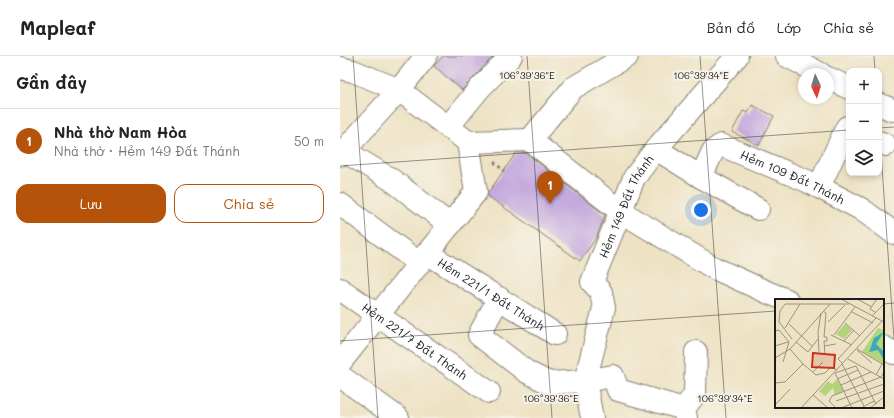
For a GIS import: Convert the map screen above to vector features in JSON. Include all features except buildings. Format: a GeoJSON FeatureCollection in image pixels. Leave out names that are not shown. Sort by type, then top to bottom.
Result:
{"type":"FeatureCollection","features":[{"type":"Feature","properties":{"kind":"street"},"geometry":{"type":"LineString","coordinates":[[426,56],[399,90],[342,153],[392,180],[450,225]]}},
{"type":"Feature","properties":{"kind":"street"},"geometry":{"type":"LineString","coordinates":[[448,127],[479,89],[511,56]]}},
{"type":"Feature","properties":{"kind":"street"},"geometry":{"type":"LineString","coordinates":[[530,140],[573,88],[628,56]]}},
{"type":"Feature","properties":{"kind":"street","name":"Hẻm 149 Đất Thánh"},"geometry":{"type":"LineString","coordinates":[[585,381],[604,308],[601,292],[592,282],[634,178],[656,149],[737,56]]}},
{"type":"Feature","properties":{"kind":"street"},"geometry":{"type":"LineString","coordinates":[[786,56],[809,68]]}},
{"type":"Feature","properties":{"kind":"street"},"geometry":{"type":"LineString","coordinates":[[340,68],[353,71],[399,90],[468,142],[530,140],[620,211],[714,268],[769,294],[784,299]]}},
{"type":"Feature","properties":{"kind":"street"},"geometry":{"type":"LineString","coordinates":[[834,81],[846,87]]}},
{"type":"Feature","properties":{"kind":"street"},"geometry":{"type":"LineString","coordinates":[[819,187],[846,129]]}},
{"type":"Feature","properties":{"kind":"street"},"geometry":{"type":"LineString","coordinates":[[340,363],[476,192],[468,142]]}},
{"type":"Feature","properties":{"kind":"street","name":"Hẻm 109 Đất Thánh"},"geometry":{"type":"LineString","coordinates":[[701,177],[714,151],[720,145],[819,187],[861,209],[894,233]]}},
{"type":"Feature","properties":{"kind":"street"},"geometry":{"type":"LineString","coordinates":[[656,149],[701,177],[758,209]]}},
{"type":"Feature","properties":{"kind":"street","name":"Hẻm 221/1 Đất Thánh"},"geometry":{"type":"LineString","coordinates":[[340,204],[423,258],[499,298],[555,334]]}},
{"type":"Feature","properties":{"kind":"street","name":"Hẻm 221/7 Đất Thánh"},"geometry":{"type":"LineString","coordinates":[[340,289],[489,392]]}},
{"type":"Feature","properties":{"kind":"street"},"geometry":{"type":"LineString","coordinates":[[499,298],[479,335],[527,372],[548,383],[585,381],[613,376],[618,390],[685,414],[695,394],[696,352]]}},
{"type":"Feature","properties":{"kind":"street"},"geometry":{"type":"LineString","coordinates":[[884,332],[894,335]]}},
{"type":"Feature","properties":{"kind":"street"},"geometry":{"type":"LineString","coordinates":[[884,348],[894,353]]}},
{"type":"Feature","properties":{"kind":"street"},"geometry":{"type":"LineString","coordinates":[[340,376],[398,418]]}},
{"type":"Feature","properties":{"kind":"street"},"geometry":{"type":"LineString","coordinates":[[585,381],[592,418]]}},
{"type":"Feature","properties":{"kind":"place","name":"Nhà thờ Nam Hòa"},"geometry":{"type":"Point","coordinates":[550,204]}}]}
